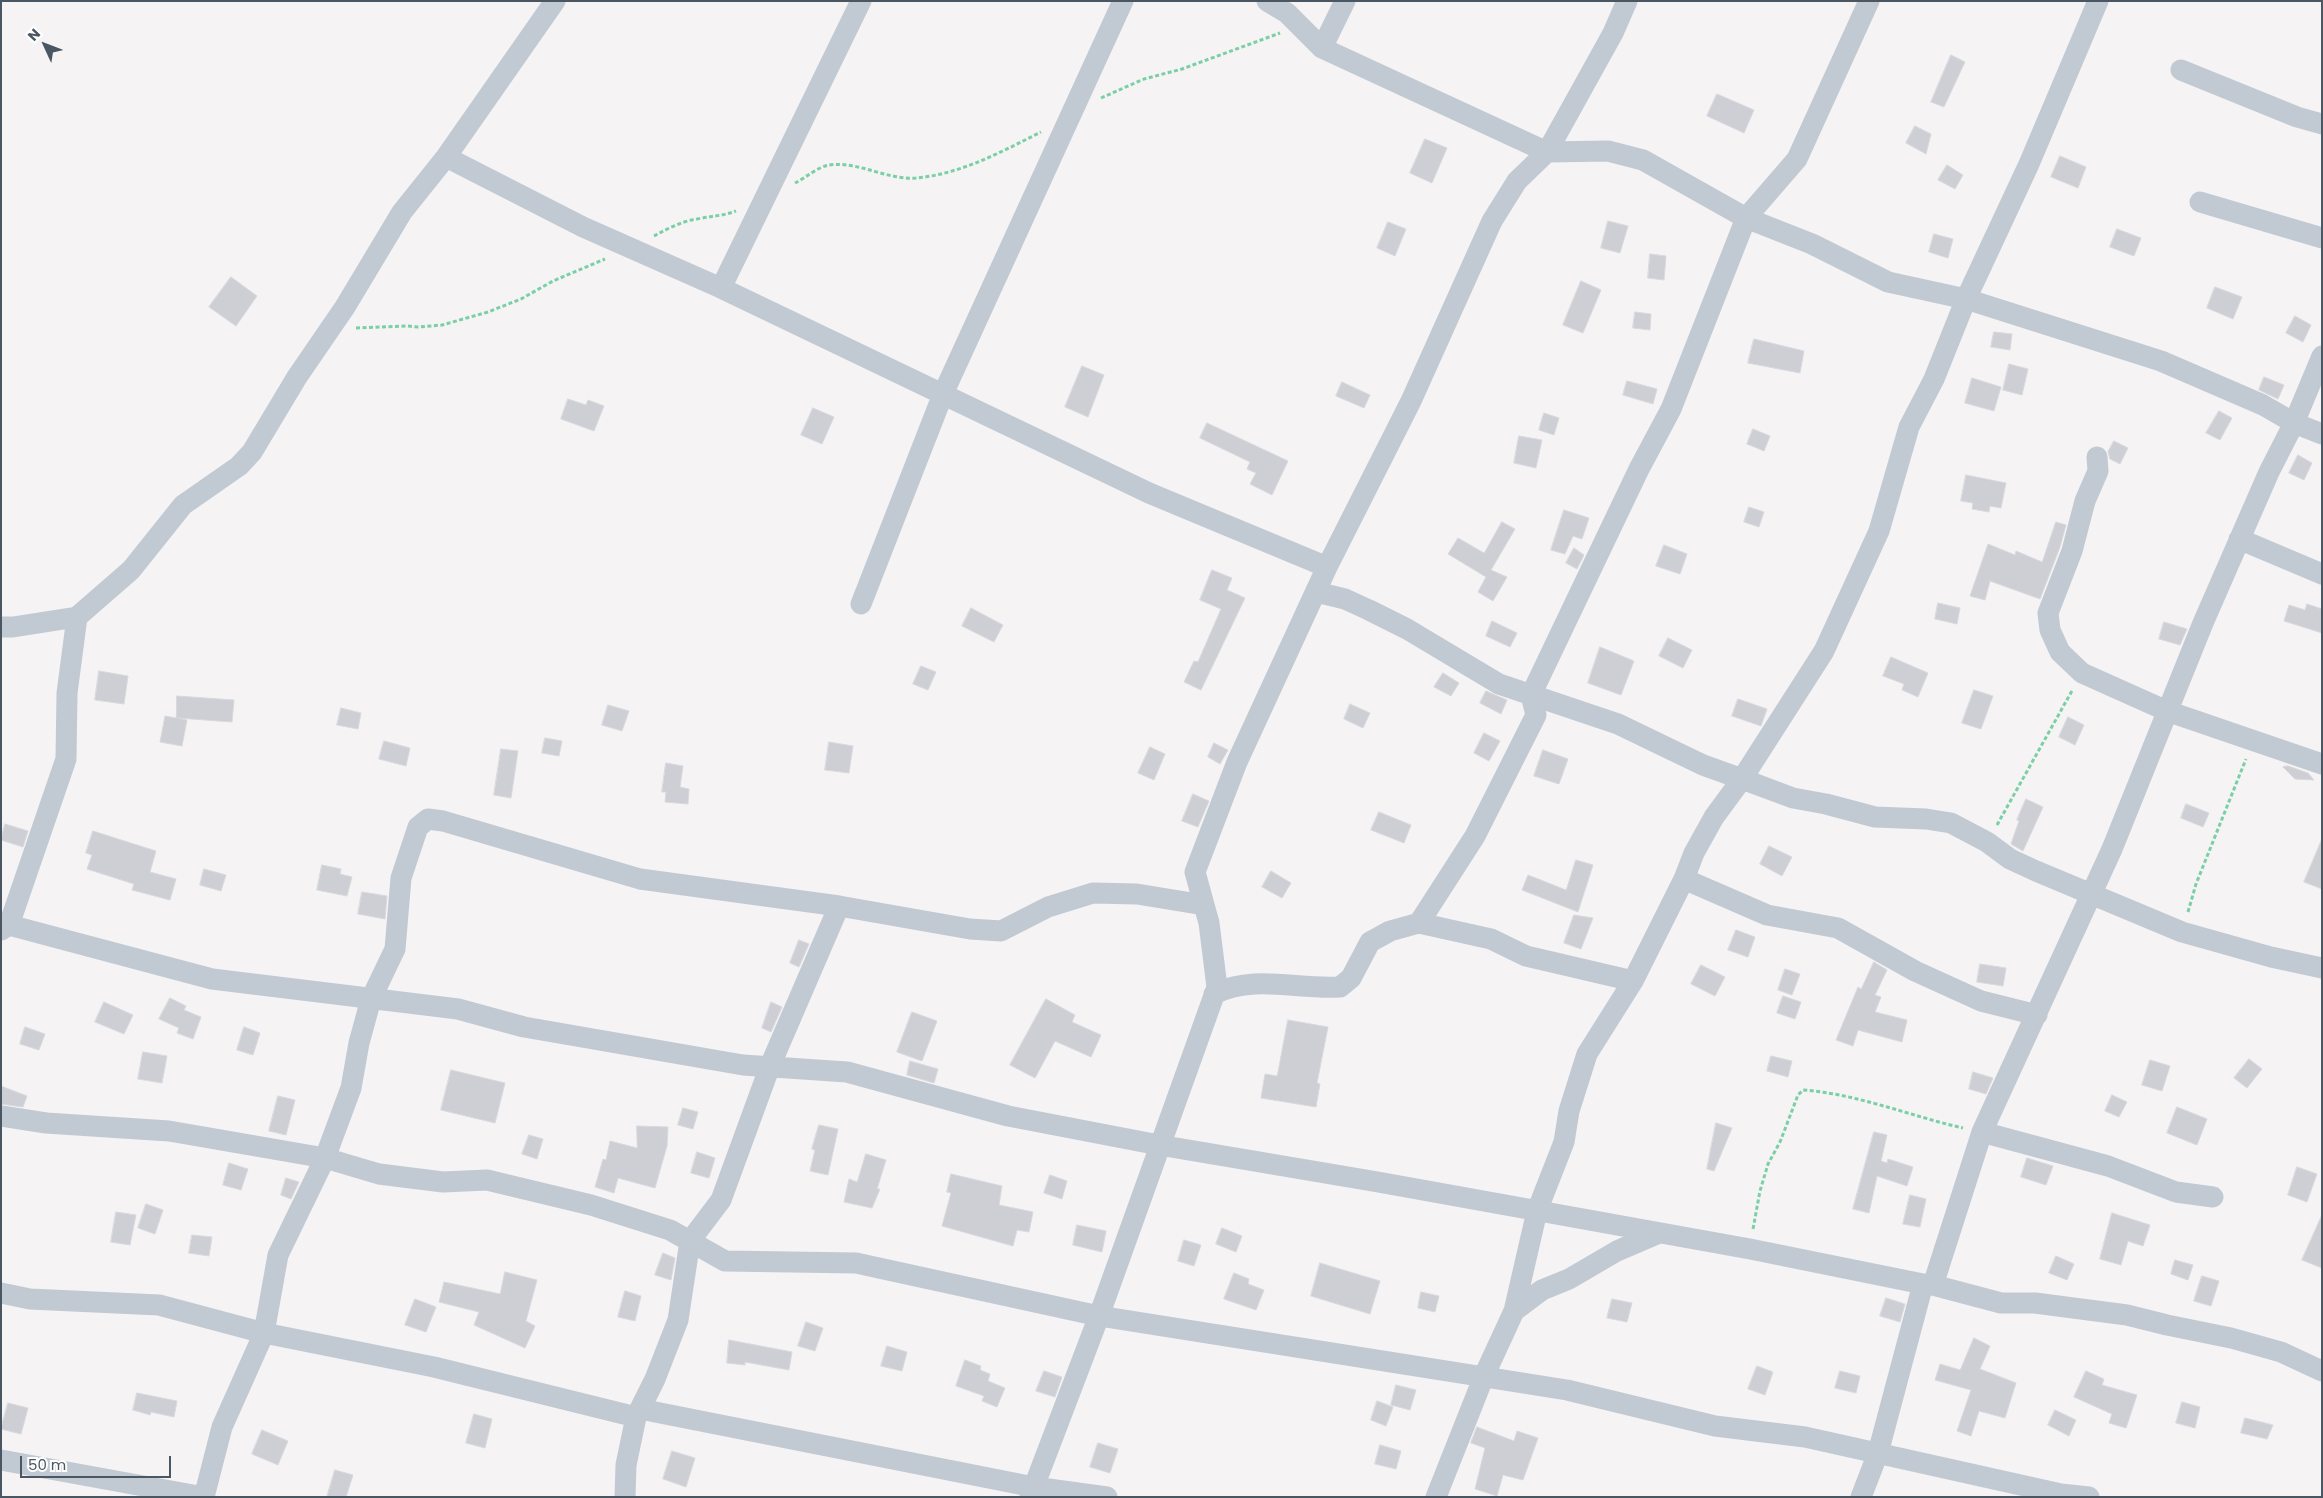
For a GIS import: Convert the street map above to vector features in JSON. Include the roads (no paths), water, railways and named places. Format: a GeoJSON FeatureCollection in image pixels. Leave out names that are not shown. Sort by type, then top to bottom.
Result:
{"type":"FeatureCollection","features":[{"type":"Feature","properties":{"kind":"street"},"geometry":{"type":"LineString","coordinates":[[1,627],[77,617],[131,570],[183,505],[239,466],[252,452],[297,377],[328,332],[402,212],[446,157],[556,1]]}},
{"type":"Feature","properties":{"kind":"street"},"geometry":{"type":"LineString","coordinates":[[721,288],[862,1]]}},
{"type":"Feature","properties":{"kind":"street"},"geometry":{"type":"LineString","coordinates":[[861,604],[943,394],[1123,1]]}},
{"type":"Feature","properties":{"kind":"street"},"geometry":{"type":"LineString","coordinates":[[1266,1],[1287,13],[1322,48],[1546,152],[1608,152],[1643,160],[1746,218],[1812,244],[1888,282],[1966,299],[2161,360],[2263,405],[2294,423],[2322,434]]}},
{"type":"Feature","properties":{"kind":"street"},"geometry":{"type":"LineString","coordinates":[[1322,48],[1345,1]]}},
{"type":"Feature","properties":{"kind":"street"},"geometry":{"type":"LineString","coordinates":[[1032,1492],[1099,1316],[1217,987],[1213,947],[1195,872],[1237,762],[1327,567],[1411,401],[1492,221],[1517,181],[1546,152],[1613,33],[1627,1]]}},
{"type":"Feature","properties":{"kind":"street"},"geometry":{"type":"LineString","coordinates":[[1419,923],[1475,836],[1536,715],[1531,694],[1639,469],[1671,409],[1746,218],[1797,159],[1869,1]]}},
{"type":"Feature","properties":{"kind":"street"},"geometry":{"type":"LineString","coordinates":[[1436,1497],[1484,1376],[1514,1312],[1537,1210],[1564,1142],[1569,1111],[1586,1054],[1633,981],[1684,879],[1694,853],[1714,817],[1742,779],[1824,651],[1878,531],[1909,427],[1934,379],[1966,299],[2029,164],[2098,1]]}},
{"type":"Feature","properties":{"kind":"street"},"geometry":{"type":"LineString","coordinates":[[2181,70],[2297,117],[2322,124]]}},
{"type":"Feature","properties":{"kind":"street"},"geometry":{"type":"LineString","coordinates":[[446,157],[583,227],[721,288],[1149,493],[1327,567]]}},
{"type":"Feature","properties":{"kind":"street"},"geometry":{"type":"LineString","coordinates":[[2200,202],[2322,238]]}},
{"type":"Feature","properties":{"kind":"street"},"geometry":{"type":"LineString","coordinates":[[1862,1497],[1878,1453],[1928,1285],[1982,1132],[2112,849],[2167,711],[2240,539],[2269,472],[2294,423],[2322,356]]}},
{"type":"Feature","properties":{"kind":"street"},"geometry":{"type":"LineString","coordinates":[[2097,457],[2098,471],[2085,501],[2072,551],[2048,613],[2050,630],[2060,652],[2082,673],[2167,711],[2322,764]]}},
{"type":"Feature","properties":{"kind":"street"},"geometry":{"type":"LineString","coordinates":[[2240,539],[2322,574]]}},
{"type":"Feature","properties":{"kind":"street"},"geometry":{"type":"LineString","coordinates":[[1316,592],[1345,599],[1407,629],[1499,684],[1618,724],[1704,765],[1793,798],[1826,804],[1875,817],[1926,819],[1951,823],[1988,842],[2010,858],[2090,895],[2182,932],[2271,957],[2322,968]]}},
{"type":"Feature","properties":{"kind":"street"},"geometry":{"type":"LineString","coordinates":[[77,617],[67,692],[66,759],[4,926],[212,979],[458,1009],[533,1029],[743,1065],[847,1072],[1008,1116],[1159,1145],[1750,1249],[1928,1285],[2001,1303],[2035,1303],[2127,1315],[2231,1338],[2281,1352],[2322,1371]]}},
{"type":"Feature","properties":{"kind":"street"},"geometry":{"type":"LineString","coordinates":[[1,1460],[204,1497],[222,1427],[264,1333],[278,1255],[325,1158],[351,1088],[359,1043],[371,999],[395,949],[401,878],[418,827],[428,820],[443,820],[640,879],[839,906],[970,929],[1001,931],[1048,906],[1093,893],[1137,894],[1204,905]]}},
{"type":"Feature","properties":{"kind":"street"},"geometry":{"type":"LineString","coordinates":[[1684,879],[1767,915],[1838,928],[1915,971],[1981,1001],[2037,1015]]}},
{"type":"Feature","properties":{"kind":"street"},"geometry":{"type":"LineString","coordinates":[[625,1497],[626,1465],[638,1413],[655,1379],[678,1320],[690,1241],[721,1200],[770,1066],[839,906]]}},
{"type":"Feature","properties":{"kind":"street"},"geometry":{"type":"LineString","coordinates":[[1214,994],[1225,989],[1250,983],[1340,987],[1351,978],[1370,942],[1390,931],[1419,923],[1491,939],[1526,956],[1633,981]]}},
{"type":"Feature","properties":{"kind":"street"},"geometry":{"type":"LineString","coordinates":[[1,1116],[46,1123],[169,1131],[325,1158],[379,1174],[443,1182],[487,1180],[591,1205],[670,1230],[725,1261],[856,1263],[1099,1316],[1567,1390],[1715,1426],[1805,1437],[2061,1494],[2089,1497]]}},
{"type":"Feature","properties":{"kind":"street"},"geometry":{"type":"LineString","coordinates":[[1982,1132],[2108,1166],[2176,1192],[2213,1197]]}},
{"type":"Feature","properties":{"kind":"street"},"geometry":{"type":"LineString","coordinates":[[1514,1312],[1542,1290],[1569,1279],[1617,1251],[1659,1233]]}},
{"type":"Feature","properties":{"kind":"street"},"geometry":{"type":"LineString","coordinates":[[1,1293],[30,1300],[159,1305],[264,1333],[434,1367],[638,1413],[1032,1492],[1107,1497]]}}]}
